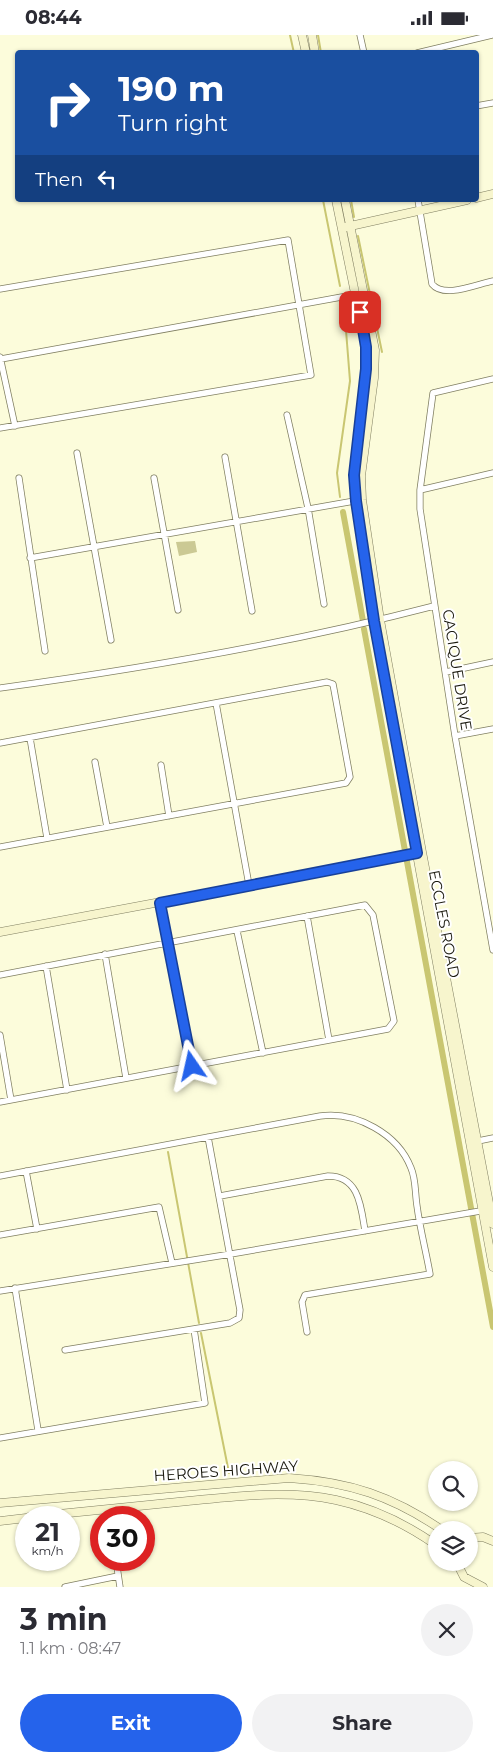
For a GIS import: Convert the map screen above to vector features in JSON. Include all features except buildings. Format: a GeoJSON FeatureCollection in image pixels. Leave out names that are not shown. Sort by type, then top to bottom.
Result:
{"type":"FeatureCollection","features":[{"type":"Feature","properties":{"kind":"street"},"geometry":{"type":"LineString","coordinates":[[302,35],[305,50]]}},
{"type":"Feature","properties":{"kind":"street"},"geometry":{"type":"LineString","coordinates":[[312,35],[314,50]]}},
{"type":"Feature","properties":{"kind":"street"},"geometry":{"type":"LineString","coordinates":[[360,35],[363,50]]}},
{"type":"Feature","properties":{"kind":"street"},"geometry":{"type":"LineString","coordinates":[[430,50],[492,35]]}},
{"type":"Feature","properties":{"kind":"street"},"geometry":{"type":"LineString","coordinates":[[479,105],[493,103]]}},
{"type":"Feature","properties":{"kind":"street"},"geometry":{"type":"LineString","coordinates":[[479,197],[493,194]]}},
{"type":"Feature","properties":{"kind":"street","name":"ECCLES ROAD"},"geometry":{"type":"LineString","coordinates":[[337,202],[346,227],[361,294],[366,347],[366,369],[354,475],[377,621],[419,853],[475,1142],[493,1267]]}},
{"type":"Feature","properties":{"kind":"street","name":"ECCLES ROAD"},"geometry":{"type":"LineString","coordinates":[[345,202],[346,227]]}},
{"type":"Feature","properties":{"kind":"street"},"geometry":{"type":"LineString","coordinates":[[418,202],[434,287],[437,290],[450,291],[493,281]]}},
{"type":"Feature","properties":{"kind":"street"},"geometry":{"type":"LineString","coordinates":[[346,227],[458,202]]}},
{"type":"Feature","properties":{"kind":"street"},"geometry":{"type":"LineString","coordinates":[[0,289],[288,240],[311,375],[0,428]]}},
{"type":"Feature","properties":{"kind":"street"},"geometry":{"type":"LineString","coordinates":[[15,425],[0,357],[299,307],[361,294]]}},
{"type":"Feature","properties":{"kind":"street","name":"CACIQUE DRIVE"},"geometry":{"type":"LineString","coordinates":[[493,379],[433,393],[420,490],[420,509],[434,606],[493,950]]}},
{"type":"Feature","properties":{"kind":"street"},"geometry":{"type":"LineString","coordinates":[[287,415],[308,508],[324,604]]}},
{"type":"Feature","properties":{"kind":"street"},"geometry":{"type":"LineString","coordinates":[[77,453],[111,640]]}},
{"type":"Feature","properties":{"kind":"street"},"geometry":{"type":"LineString","coordinates":[[225,457],[252,611]]}},
{"type":"Feature","properties":{"kind":"street"},"geometry":{"type":"LineString","coordinates":[[420,490],[493,473]]}},
{"type":"Feature","properties":{"kind":"street"},"geometry":{"type":"LineString","coordinates":[[19,478],[30,559],[46,651]]}},
{"type":"Feature","properties":{"kind":"street"},"geometry":{"type":"LineString","coordinates":[[154,478],[178,610]]}},
{"type":"Feature","properties":{"kind":"street"},"geometry":{"type":"LineString","coordinates":[[30,559],[308,508],[359,501]]}},
{"type":"Feature","properties":{"kind":"street"},"geometry":{"type":"LineString","coordinates":[[0,688],[232,650],[377,621],[434,606]]}},
{"type":"Feature","properties":{"kind":"street"},"geometry":{"type":"LineString","coordinates":[[446,672],[493,662]]}},
{"type":"Feature","properties":{"kind":"street"},"geometry":{"type":"LineString","coordinates":[[0,743],[327,682],[333,685],[350,777],[348,781],[234,804],[0,847]]}},
{"type":"Feature","properties":{"kind":"street"},"geometry":{"type":"LineString","coordinates":[[216,703],[249,885]]}},
{"type":"Feature","properties":{"kind":"street"},"geometry":{"type":"LineString","coordinates":[[456,736],[493,729]]}},
{"type":"Feature","properties":{"kind":"street"},"geometry":{"type":"LineString","coordinates":[[30,738],[46,838]]}},
{"type":"Feature","properties":{"kind":"street"},"geometry":{"type":"LineString","coordinates":[[95,762],[107,827]]}},
{"type":"Feature","properties":{"kind":"street"},"geometry":{"type":"LineString","coordinates":[[161,765],[169,816]]}},
{"type":"Feature","properties":{"kind":"street"},"geometry":{"type":"LineString","coordinates":[[0,932],[419,853]]}},
{"type":"Feature","properties":{"kind":"street"},"geometry":{"type":"LineString","coordinates":[[160,903],[192,1066]]}},
{"type":"Feature","properties":{"kind":"street"},"geometry":{"type":"LineString","coordinates":[[0,975],[105,954],[238,931],[365,905],[373,915],[394,1021],[388,1029],[0,1102]]}},
{"type":"Feature","properties":{"kind":"street"},"geometry":{"type":"LineString","coordinates":[[307,916],[329,1040]]}},
{"type":"Feature","properties":{"kind":"street"},"geometry":{"type":"LineString","coordinates":[[238,931],[263,1053]]}},
{"type":"Feature","properties":{"kind":"street"},"geometry":{"type":"LineString","coordinates":[[105,954],[126,1079]]}},
{"type":"Feature","properties":{"kind":"street"},"geometry":{"type":"LineString","coordinates":[[46,966],[67,1090]]}},
{"type":"Feature","properties":{"kind":"street"},"geometry":{"type":"LineString","coordinates":[[0,1035],[11,1100]]}},
{"type":"Feature","properties":{"kind":"street"},"geometry":{"type":"LineString","coordinates":[[0,1176],[328,1115],[338,1115],[369,1125],[388,1136],[409,1162],[430,1274],[305,1295],[302,1302],[307,1332]]}},
{"type":"Feature","properties":{"kind":"street"},"geometry":{"type":"LineString","coordinates":[[65,1350],[235,1322],[239,1318],[240,1310],[208,1137]]}},
{"type":"Feature","properties":{"kind":"street"},"geometry":{"type":"LineString","coordinates":[[475,1142],[493,1138]]}},
{"type":"Feature","properties":{"kind":"street"},"geometry":{"type":"LineString","coordinates":[[26,1171],[37,1229]]}},
{"type":"Feature","properties":{"kind":"street"},"geometry":{"type":"LineString","coordinates":[[220,1196],[328,1176],[340,1177],[347,1181],[357,1193],[365,1231]]}},
{"type":"Feature","properties":{"kind":"street"},"geometry":{"type":"LineString","coordinates":[[0,1235],[159,1207],[172,1263]]}},
{"type":"Feature","properties":{"kind":"street"},"geometry":{"type":"LineString","coordinates":[[0,1291],[230,1254],[486,1209]]}},
{"type":"Feature","properties":{"kind":"street","name":"ECCLES ROAD"},"geometry":{"type":"LineString","coordinates":[[486,1209],[493,1224]]}},
{"type":"Feature","properties":{"kind":"street"},"geometry":{"type":"LineString","coordinates":[[15,1288],[38,1430]]}},
{"type":"Feature","properties":{"kind":"street"},"geometry":{"type":"LineString","coordinates":[[0,1438],[38,1430],[206,1403],[194,1329]]}},
{"type":"Feature","properties":{"kind":"street","name":"HEROES HIGHWAY"},"geometry":{"type":"LineString","coordinates":[[0,1503],[289,1478],[331,1482],[383,1496],[412,1510],[428,1521]]}},
{"type":"Feature","properties":{"kind":"street","name":"HEROES HIGHWAY"},"geometry":{"type":"LineString","coordinates":[[139,1506],[244,1496],[293,1495],[336,1500],[381,1514],[410,1527],[428,1539]]}},
{"type":"Feature","properties":{"kind":"street","name":"HEROES HIGHWAY"},"geometry":{"type":"LineString","coordinates":[[0,1521],[15,1519]]}},
{"type":"Feature","properties":{"kind":"street"},"geometry":{"type":"LineString","coordinates":[[478,1537],[493,1541]]}},
{"type":"Feature","properties":{"kind":"street"},"geometry":{"type":"LineString","coordinates":[[117,1571],[120,1587]]}},
{"type":"Feature","properties":{"kind":"street"},"geometry":{"type":"LineString","coordinates":[[461,1571],[464,1577],[483,1587]]}},
{"type":"Feature","properties":{"kind":"street"},"geometry":{"type":"LineString","coordinates":[[65,1587],[118,1576]]}},
{"type":"Feature","properties":{"kind":"shaded area"},"geometry":{"type":"Polygon","coordinates":[[[195,541],[197,552],[179,556],[176,542],[195,541]]]}},
{"type":"Feature","properties":{"kind":"waterway"},"geometry":{"type":"LineString","coordinates":[[290,35],[293,50]]}},
{"type":"Feature","properties":{"kind":"waterway"},"geometry":{"type":"LineString","coordinates":[[318,35],[320,50]]}},
{"type":"Feature","properties":{"kind":"waterway"},"geometry":{"type":"LineString","coordinates":[[323,202],[340,286]]}},
{"type":"Feature","properties":{"kind":"waterway"},"geometry":{"type":"LineString","coordinates":[[351,202],[354,217]]}},
{"type":"Feature","properties":{"kind":"waterway"},"geometry":{"type":"LineString","coordinates":[[358,236],[382,352]]}},
{"type":"Feature","properties":{"kind":"waterway"},"geometry":{"type":"LineString","coordinates":[[340,497],[337,473],[350,381],[344,305]]}},
{"type":"Feature","properties":{"kind":"waterway"},"geometry":{"type":"LineString","coordinates":[[343,512],[363,621]]}},
{"type":"Feature","properties":{"kind":"waterway"},"geometry":{"type":"LineString","coordinates":[[364,629],[493,1327]]}},
{"type":"Feature","properties":{"kind":"waterway"},"geometry":{"type":"LineString","coordinates":[[168,1152],[199,1323]]}},
{"type":"Feature","properties":{"kind":"waterway"},"geometry":{"type":"LineString","coordinates":[[201,1333],[229,1473]]}},
{"type":"Feature","properties":{"kind":"route"},"geometry":{"type":"LineString","coordinates":[[192,1066],[160,903],[417,853],[374,621],[356,501],[354,475],[362,423],[366,369],[366,347],[360,312]]}}]}
